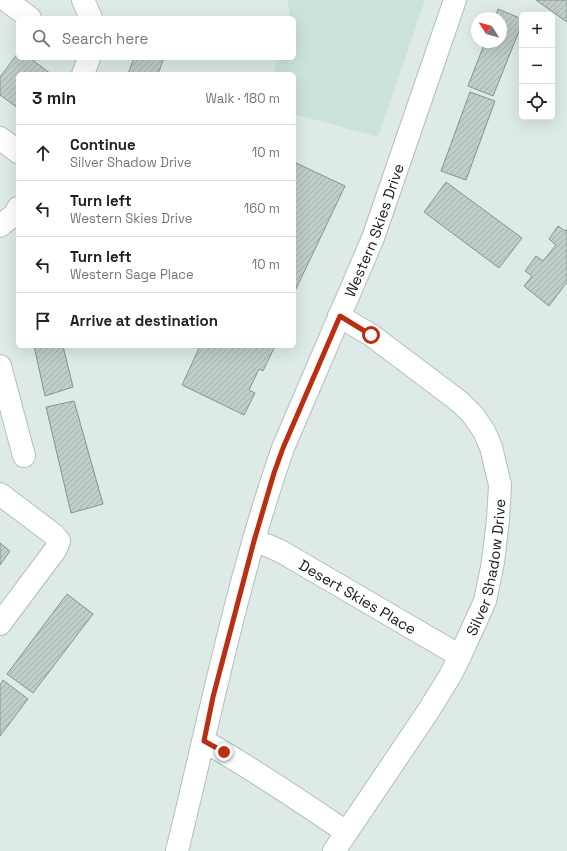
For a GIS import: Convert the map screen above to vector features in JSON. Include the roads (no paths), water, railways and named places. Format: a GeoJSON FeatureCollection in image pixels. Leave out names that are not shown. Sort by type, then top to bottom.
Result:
{"type":"FeatureCollection","features":[{"type":"Feature","properties":{"kind":"street"},"geometry":{"type":"LineString","coordinates":[[6,0],[27,16]]}},
{"type":"Feature","properties":{"kind":"street"},"geometry":{"type":"LineString","coordinates":[[83,0],[89,16]]}},
{"type":"Feature","properties":{"kind":"street","name":"Western Skies Drive"},"geometry":{"type":"LineString","coordinates":[[177,851],[204,741],[213,697],[254,541],[274,473],[283,448],[373,238],[455,0]]}},
{"type":"Feature","properties":{"kind":"street"},"geometry":{"type":"LineString","coordinates":[[0,138],[16,150]]}},
{"type":"Feature","properties":{"kind":"street"},"geometry":{"type":"LineString","coordinates":[[0,226],[16,212]]}},
{"type":"Feature","properties":{"kind":"street","name":"Silver Shadow Drive"},"geometry":{"type":"LineString","coordinates":[[334,851],[427,713],[450,676],[485,601],[493,562],[500,485],[491,448],[484,430],[473,415],[460,402],[371,335],[340,316]]}},
{"type":"Feature","properties":{"kind":"street"},"geometry":{"type":"LineString","coordinates":[[0,366],[24,456]]}},
{"type":"Feature","properties":{"kind":"street"},"geometry":{"type":"LineString","coordinates":[[0,494],[53,534],[59,541],[56,549],[0,624]]}},
{"type":"Feature","properties":{"kind":"street","name":"Desert Skies Place"},"geometry":{"type":"LineString","coordinates":[[254,541],[282,552],[460,656]]}},
{"type":"Feature","properties":{"kind":"street"},"geometry":{"type":"LineString","coordinates":[[204,741],[254,770],[346,832]]}}]}
